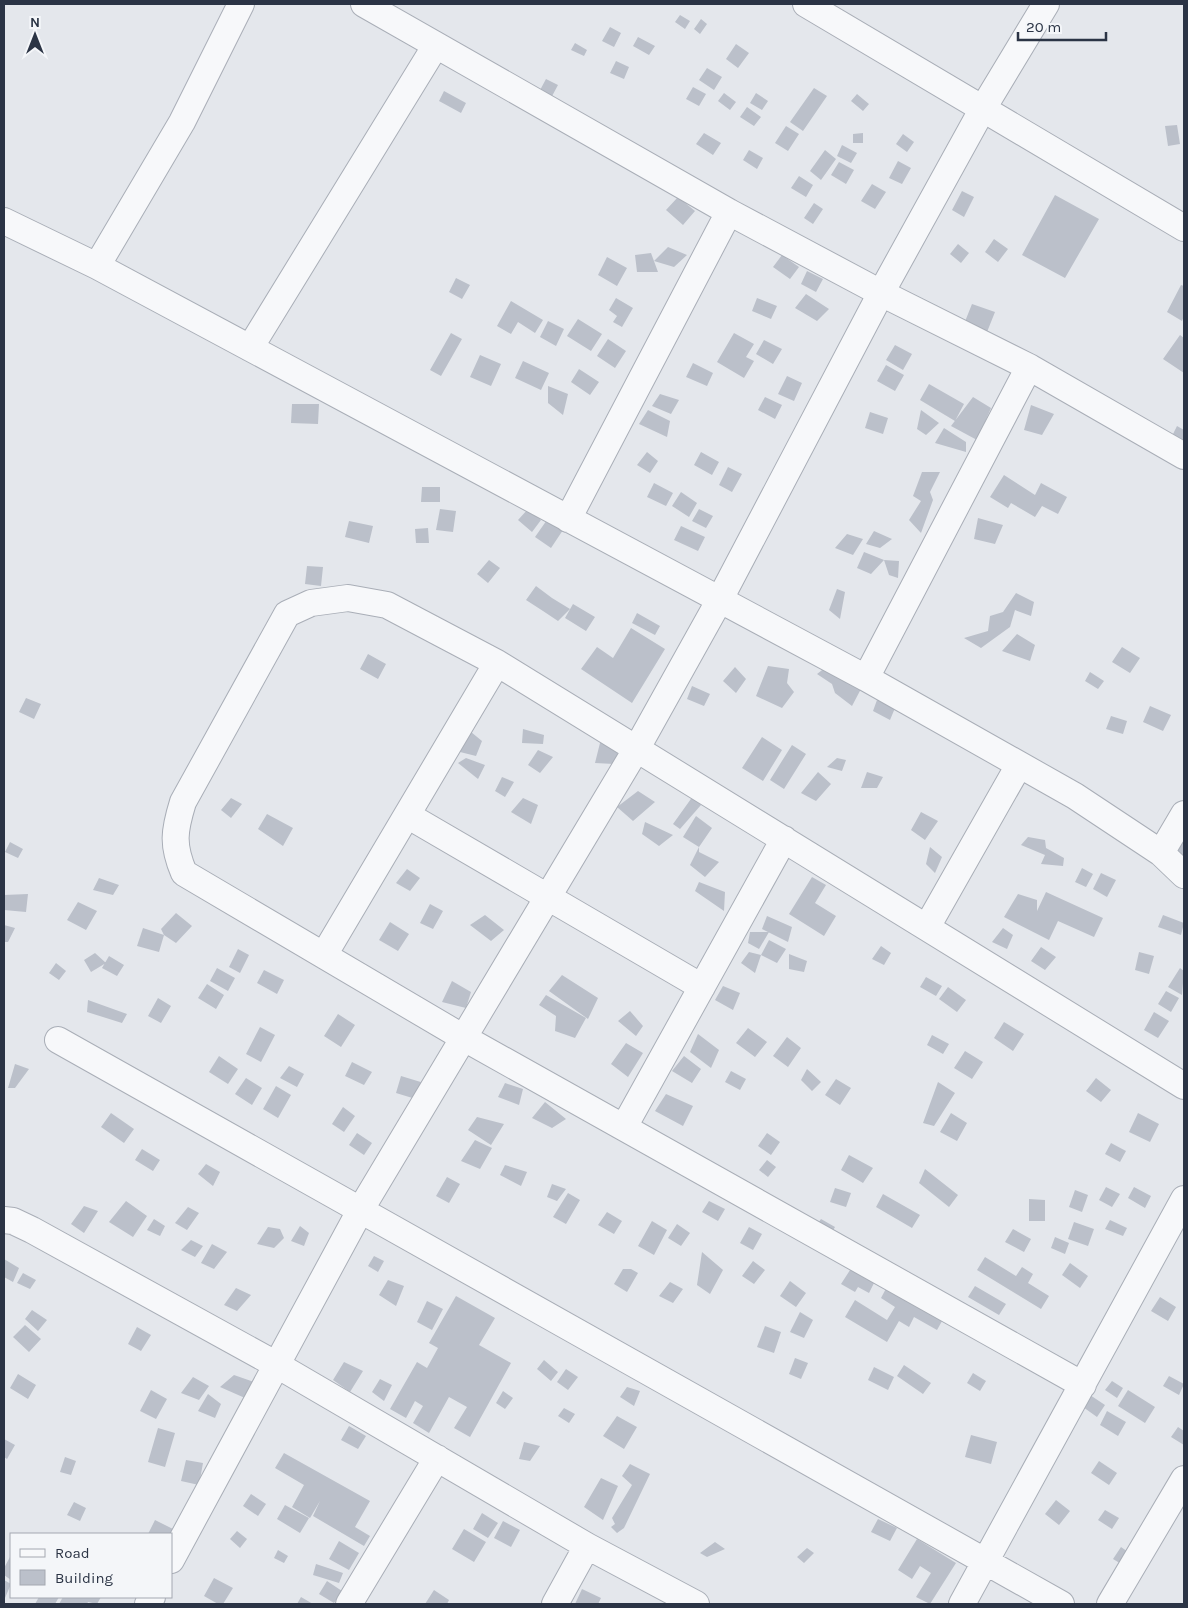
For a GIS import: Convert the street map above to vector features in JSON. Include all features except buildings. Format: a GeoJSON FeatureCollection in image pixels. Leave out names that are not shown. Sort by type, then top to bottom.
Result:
{"type":"FeatureCollection","features":[{"type":"Feature","properties":{"kind":"street"},"geometry":{"type":"LineString","coordinates":[[364,4],[729,212],[881,293],[1029,367],[1184,456]]}},
{"type":"Feature","properties":{"kind":"street"},"geometry":{"type":"LineString","coordinates":[[806,4],[1184,228]]}},
{"type":"Feature","properties":{"kind":"street"},"geometry":{"type":"LineString","coordinates":[[172,1558],[360,1210],[637,748],[719,601],[881,293],[982,110],[1046,4]]}},
{"type":"Feature","properties":{"kind":"street"},"geometry":{"type":"LineString","coordinates":[[97,266],[182,122],[232,7]]}},
{"type":"Feature","properties":{"kind":"street"},"geometry":{"type":"LineString","coordinates":[[250,348],[436,45]]}},
{"type":"Feature","properties":{"kind":"street"},"geometry":{"type":"LineString","coordinates":[[568,519],[729,212]]}},
{"type":"Feature","properties":{"kind":"street"},"geometry":{"type":"LineString","coordinates":[[4,221],[97,266],[719,601],[866,678],[1075,796],[1161,852],[1184,875]]}},
{"type":"Feature","properties":{"kind":"street"},"geometry":{"type":"LineString","coordinates":[[866,678],[1029,367]]}},
{"type":"Feature","properties":{"kind":"street"},"geometry":{"type":"LineString","coordinates":[[1082,1384],[464,1038],[184,873],[175,852],[175,826],[183,802],[287,614],[311,603],[348,598],[387,605],[497,663],[1184,1086]]}},
{"type":"Feature","properties":{"kind":"street"},"geometry":{"type":"LineString","coordinates":[[324,956],[497,663]]}},
{"type":"Feature","properties":{"kind":"street"},"geometry":{"type":"LineString","coordinates":[[928,927],[1019,766]]}},
{"type":"Feature","properties":{"kind":"street"},"geometry":{"type":"LineString","coordinates":[[1161,852],[1184,814]]}},
{"type":"Feature","properties":{"kind":"street"},"geometry":{"type":"LineString","coordinates":[[408,815],[702,987]]}},
{"type":"Feature","properties":{"kind":"street"},"geometry":{"type":"LineString","coordinates":[[624,1127],[784,839]]}},
{"type":"Feature","properties":{"kind":"street"},"geometry":{"type":"LineString","coordinates":[[58,1040],[1061,1604]]}},
{"type":"Feature","properties":{"kind":"street"},"geometry":{"type":"LineString","coordinates":[[962,1604],[1082,1384],[1177,1231],[1184,1199]]}},
{"type":"Feature","properties":{"kind":"street"},"geometry":{"type":"LineString","coordinates":[[4,1220],[32,1230],[277,1365],[587,1546],[696,1604]]}},
{"type":"Feature","properties":{"kind":"street"},"geometry":{"type":"LineString","coordinates":[[349,1604],[437,1458]]}},
{"type":"Feature","properties":{"kind":"street"},"geometry":{"type":"LineString","coordinates":[[1110,1604],[1184,1479]]}},
{"type":"Feature","properties":{"kind":"street"},"geometry":{"type":"LineString","coordinates":[[555,1604],[587,1546]]}}]}
